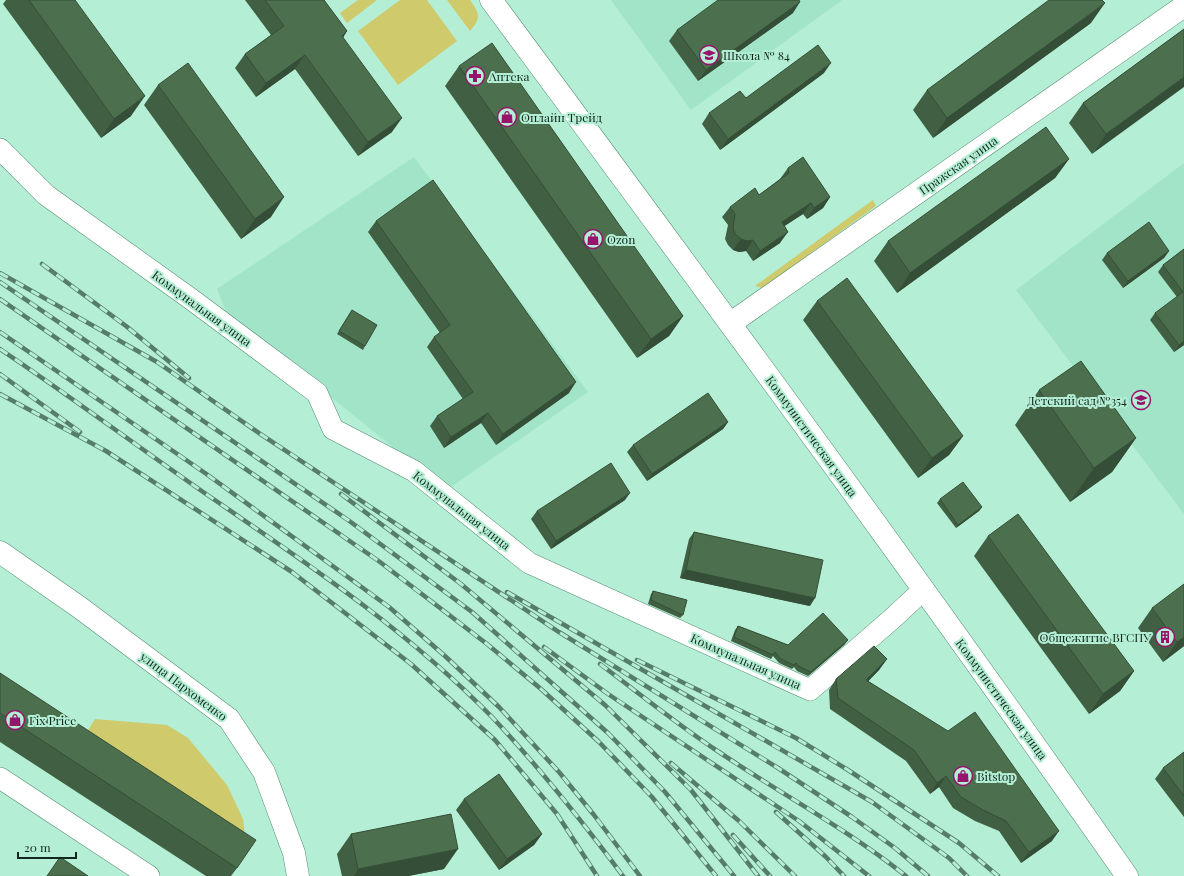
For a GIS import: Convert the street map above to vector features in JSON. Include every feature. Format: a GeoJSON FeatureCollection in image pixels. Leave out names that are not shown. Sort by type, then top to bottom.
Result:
{"type":"FeatureCollection","features":[{"type":"Feature","properties":{"kind":"main road","name":"Коммунистическая улица"},"geometry":{"type":"LineString","coordinates":[[491,0],[731,323],[1032,740],[1127,876]]}},
{"type":"Feature","properties":{"kind":"main road","name":"Пражская улица"},"geometry":{"type":"LineString","coordinates":[[731,323],[1184,6]]}},
{"type":"Feature","properties":{"kind":"main road","name":"улица Пархоменко"},"geometry":{"type":"LineString","coordinates":[[0,552],[78,607],[229,719],[264,772],[294,853],[298,876]]}},
{"type":"Feature","properties":{"kind":"street","name":"Коммунальная улица"},"geometry":{"type":"LineString","coordinates":[[0,149],[46,195],[318,393],[333,429],[414,471],[529,563],[810,690],[923,590]]}},
{"type":"Feature","properties":{"kind":"street"},"geometry":{"type":"LineString","coordinates":[[0,778],[149,876]]}},
{"type":"Feature","properties":{"kind":"shaded area"},"geometry":{"type":"Polygon","coordinates":[[[358,0],[377,0],[347,23],[340,13],[358,0]]]}},
{"type":"Feature","properties":{"kind":"shaded area"},"geometry":{"type":"Polygon","coordinates":[[[400,0],[427,0],[457,41],[398,85],[358,31],[400,0]]]}},
{"type":"Feature","properties":{"kind":"shaded area"},"geometry":{"type":"Polygon","coordinates":[[[447,0],[470,0],[476,9],[478,16],[476,23],[470,31],[447,0]]]}},
{"type":"Feature","properties":{"kind":"shaded area","name":"Школа № 84"},"geometry":{"type":"Polygon","coordinates":[[[611,0],[842,0],[691,110],[611,0]]]}},
{"type":"Feature","properties":{"kind":"shaded area"},"geometry":{"type":"Polygon","coordinates":[[[414,157],[588,392],[451,487],[426,474],[226,312],[217,289],[414,157]]]}},
{"type":"Feature","properties":{"kind":"shaded area","name":"Детский сад №354"},"geometry":{"type":"Polygon","coordinates":[[[1184,163],[1184,514],[1016,290],[1184,163]]]}},
{"type":"Feature","properties":{"kind":"shaded area"},"geometry":{"type":"Polygon","coordinates":[[[873,200],[876,206],[763,288],[755,286],[873,200]]]}},
{"type":"Feature","properties":{"kind":"shaded area"},"geometry":{"type":"Polygon","coordinates":[[[95,719],[167,725],[188,738],[227,785],[243,819],[245,835],[77,748],[95,719]]]}},
{"type":"Feature","properties":{"kind":"building"},"geometry":{"type":"Polygon","coordinates":[[[29,0],[75,0],[145,96],[114,119],[29,0]]]}},
{"type":"Feature","properties":{"kind":"building"},"geometry":{"type":"Polygon","coordinates":[[[265,0],[324,0],[347,31],[342,36],[402,118],[368,142],[305,55],[266,83],[245,54],[284,26],[265,0]]]}},
{"type":"Feature","properties":{"kind":"building","name":"Школа № 84"},"geometry":{"type":"Polygon","coordinates":[[[718,0],[799,0],[800,2],[706,70],[677,30],[718,0]]]}},
{"type":"Feature","properties":{"kind":"building"},"geometry":{"type":"Polygon","coordinates":[[[1049,0],[1102,0],[1105,3],[947,118],[927,90],[1049,0]]]}},
{"type":"Feature","properties":{"kind":"building"},"geometry":{"type":"Polygon","coordinates":[[[1184,29],[1184,77],[1106,134],[1083,103],[1184,29]]]}},
{"type":"Feature","properties":{"kind":"building"},"geometry":{"type":"Polygon","coordinates":[[[492,43],[683,316],[651,339],[459,66],[492,43]]]}},
{"type":"Feature","properties":{"kind":"building"},"geometry":{"type":"Polygon","coordinates":[[[818,45],[831,63],[728,139],[709,113],[740,91],[746,98],[818,45]]]}},
{"type":"Feature","properties":{"kind":"building"},"geometry":{"type":"Polygon","coordinates":[[[188,63],[284,197],[255,219],[158,85],[188,63]]]}},
{"type":"Feature","properties":{"kind":"building"},"geometry":{"type":"Polygon","coordinates":[[[1046,127],[1069,159],[910,273],[888,241],[1046,127]]]}},
{"type":"Feature","properties":{"kind":"building"},"geometry":{"type":"Polygon","coordinates":[[[803,157],[830,197],[814,208],[811,203],[782,222],[788,232],[760,251],[753,240],[747,241],[741,239],[735,234],[733,228],[735,214],[730,207],[755,188],[759,195],[789,173],[788,168],[803,157]]]}},
{"type":"Feature","properties":{"kind":"building"},"geometry":{"type":"Polygon","coordinates":[[[433,180],[576,382],[503,434],[488,413],[451,437],[437,416],[473,392],[434,337],[450,325],[376,221],[433,180]]]}},
{"type":"Feature","properties":{"kind":"building"},"geometry":{"type":"Polygon","coordinates":[[[1149,222],[1169,251],[1128,281],[1107,253],[1149,222]]]}},
{"type":"Feature","properties":{"kind":"building"},"geometry":{"type":"Polygon","coordinates":[[[1184,249],[1184,341],[1179,345],[1155,313],[1183,292],[1163,265],[1184,249]]]}},
{"type":"Feature","properties":{"kind":"building"},"geometry":{"type":"Polygon","coordinates":[[[847,278],[963,436],[932,458],[817,301],[847,278]]]}},
{"type":"Feature","properties":{"kind":"building"},"geometry":{"type":"Polygon","coordinates":[[[352,310],[377,325],[365,346],[339,331],[352,310]]]}},
{"type":"Feature","properties":{"kind":"building"},"geometry":{"type":"Polygon","coordinates":[[[1081,361],[1136,438],[1094,468],[1039,390],[1081,361]]]}},
{"type":"Feature","properties":{"kind":"building"},"geometry":{"type":"Polygon","coordinates":[[[708,393],[728,422],[652,474],[633,445],[708,393]]]}},
{"type":"Feature","properties":{"kind":"building"},"geometry":{"type":"Polygon","coordinates":[[[611,463],[630,493],[556,541],[537,511],[611,463]]]}},
{"type":"Feature","properties":{"kind":"building"},"geometry":{"type":"Polygon","coordinates":[[[963,482],[982,507],[958,525],[940,499],[963,482]]]}},
{"type":"Feature","properties":{"kind":"building"},"geometry":{"type":"Polygon","coordinates":[[[1018,514],[1134,671],[1103,694],[988,536],[1018,514]]]}},
{"type":"Feature","properties":{"kind":"building"},"geometry":{"type":"Polygon","coordinates":[[[694,532],[823,560],[815,598],[686,570],[694,532]]]}},
{"type":"Feature","properties":{"kind":"building"},"geometry":{"type":"Polygon","coordinates":[[[1184,584],[1184,637],[1177,642],[1152,608],[1184,584]]]}},
{"type":"Feature","properties":{"kind":"building"},"geometry":{"type":"Polygon","coordinates":[[[653,591],[687,600],[683,615],[651,600],[653,591]]]}},
{"type":"Feature","properties":{"kind":"building"},"geometry":{"type":"Polygon","coordinates":[[[823,613],[848,640],[811,672],[800,667],[796,663],[794,665],[781,659],[775,652],[773,655],[734,637],[738,626],[788,645],[823,613]]]}},
{"type":"Feature","properties":{"kind":"building"},"geometry":{"type":"Polygon","coordinates":[[[874,646],[887,659],[866,680],[948,731],[975,712],[1059,831],[1029,852],[1006,821],[961,797],[946,776],[937,783],[914,750],[838,698],[836,679],[874,646]]]}},
{"type":"Feature","properties":{"kind":"building"},"geometry":{"type":"Polygon","coordinates":[[[0,673],[256,840],[237,868],[0,713],[0,673]]]}},
{"type":"Feature","properties":{"kind":"building"},"geometry":{"type":"Polygon","coordinates":[[[1184,752],[1184,796],[1163,768],[1184,752]]]}},
{"type":"Feature","properties":{"kind":"building"},"geometry":{"type":"Polygon","coordinates":[[[499,774],[542,834],[507,859],[464,799],[499,774]]]}},
{"type":"Feature","properties":{"kind":"building"},"geometry":{"type":"Polygon","coordinates":[[[451,814],[458,849],[358,869],[351,834],[451,814]]]}},
{"type":"Feature","properties":{"kind":"building"},"geometry":{"type":"Polygon","coordinates":[[[60,857],[88,876],[47,876],[60,857]]]}},
{"type":"Feature","properties":{"kind":"railway"},"geometry":{"type":"LineString","coordinates":[[42,264],[126,326],[189,378]]}},
{"type":"Feature","properties":{"kind":"railway"},"geometry":{"type":"LineString","coordinates":[[0,273],[157,362],[259,433],[559,632],[778,768],[852,817],[895,848],[928,876]]}},
{"type":"Feature","properties":{"kind":"railway"},"geometry":{"type":"LineString","coordinates":[[0,282],[348,520],[472,612],[608,733],[665,792],[734,876]]}},
{"type":"Feature","properties":{"kind":"railway"},"geometry":{"type":"LineString","coordinates":[[0,299],[380,562],[487,644],[541,689],[599,742],[652,797],[716,876]]}},
{"type":"Feature","properties":{"kind":"railway"},"geometry":{"type":"LineString","coordinates":[[0,332],[205,473],[389,607],[445,656],[499,707],[559,772],[640,876]]}},
{"type":"Feature","properties":{"kind":"railway"},"geometry":{"type":"LineString","coordinates":[[0,349],[318,572],[354,598],[425,655],[492,717],[527,755],[623,876]]}},
{"type":"Feature","properties":{"kind":"railway"},"geometry":{"type":"LineString","coordinates":[[0,374],[80,432]]}},
{"type":"Feature","properties":{"kind":"railway"},"geometry":{"type":"LineString","coordinates":[[0,394],[106,451],[292,572],[411,664],[495,740],[557,814],[597,876]]}},
{"type":"Feature","properties":{"kind":"railway"},"geometry":{"type":"LineString","coordinates":[[341,494],[461,584],[605,705],[691,790],[758,876]]}},
{"type":"Feature","properties":{"kind":"railway"},"geometry":{"type":"LineString","coordinates":[[507,592],[872,802],[949,858],[967,876]]}},
{"type":"Feature","properties":{"kind":"railway"},"geometry":{"type":"LineString","coordinates":[[544,647],[608,694],[799,821],[869,876]]}},
{"type":"Feature","properties":{"kind":"railway"},"geometry":{"type":"LineString","coordinates":[[637,660],[796,738],[848,770],[959,843],[998,876]]}},
{"type":"Feature","properties":{"kind":"railway"},"geometry":{"type":"LineString","coordinates":[[600,664],[704,742],[837,827],[906,876]]}},
{"type":"Feature","properties":{"kind":"railway"},"geometry":{"type":"LineString","coordinates":[[671,763],[739,821],[795,876]]}},
{"type":"Feature","properties":{"kind":"railway"},"geometry":{"type":"LineString","coordinates":[[776,812],[826,857],[844,876]]}},
{"type":"Feature","properties":{"kind":"railway"},"geometry":{"type":"LineString","coordinates":[[733,835],[770,876]]}},
{"type":"Feature","properties":{"kind":"place","name":"Школа № 84"},"geometry":{"type":"Point","coordinates":[709,55]}},
{"type":"Feature","properties":{"kind":"place","name":"Аптека"},"geometry":{"type":"Point","coordinates":[475,76]}},
{"type":"Feature","properties":{"kind":"place","name":"Онлайн Трейд"},"geometry":{"type":"Point","coordinates":[507,117]}},
{"type":"Feature","properties":{"kind":"place","name":"Ozon"},"geometry":{"type":"Point","coordinates":[593,239]}},
{"type":"Feature","properties":{"kind":"place","name":"Детский сад №354"},"geometry":{"type":"Point","coordinates":[1141,400]}},
{"type":"Feature","properties":{"kind":"place","name":"Общежитие ВГСПУ"},"geometry":{"type":"Point","coordinates":[1165,637]}},
{"type":"Feature","properties":{"kind":"place","name":"Fix Price"},"geometry":{"type":"Point","coordinates":[15,720]}},
{"type":"Feature","properties":{"kind":"place","name":"Bitstop"},"geometry":{"type":"Point","coordinates":[963,776]}}]}
